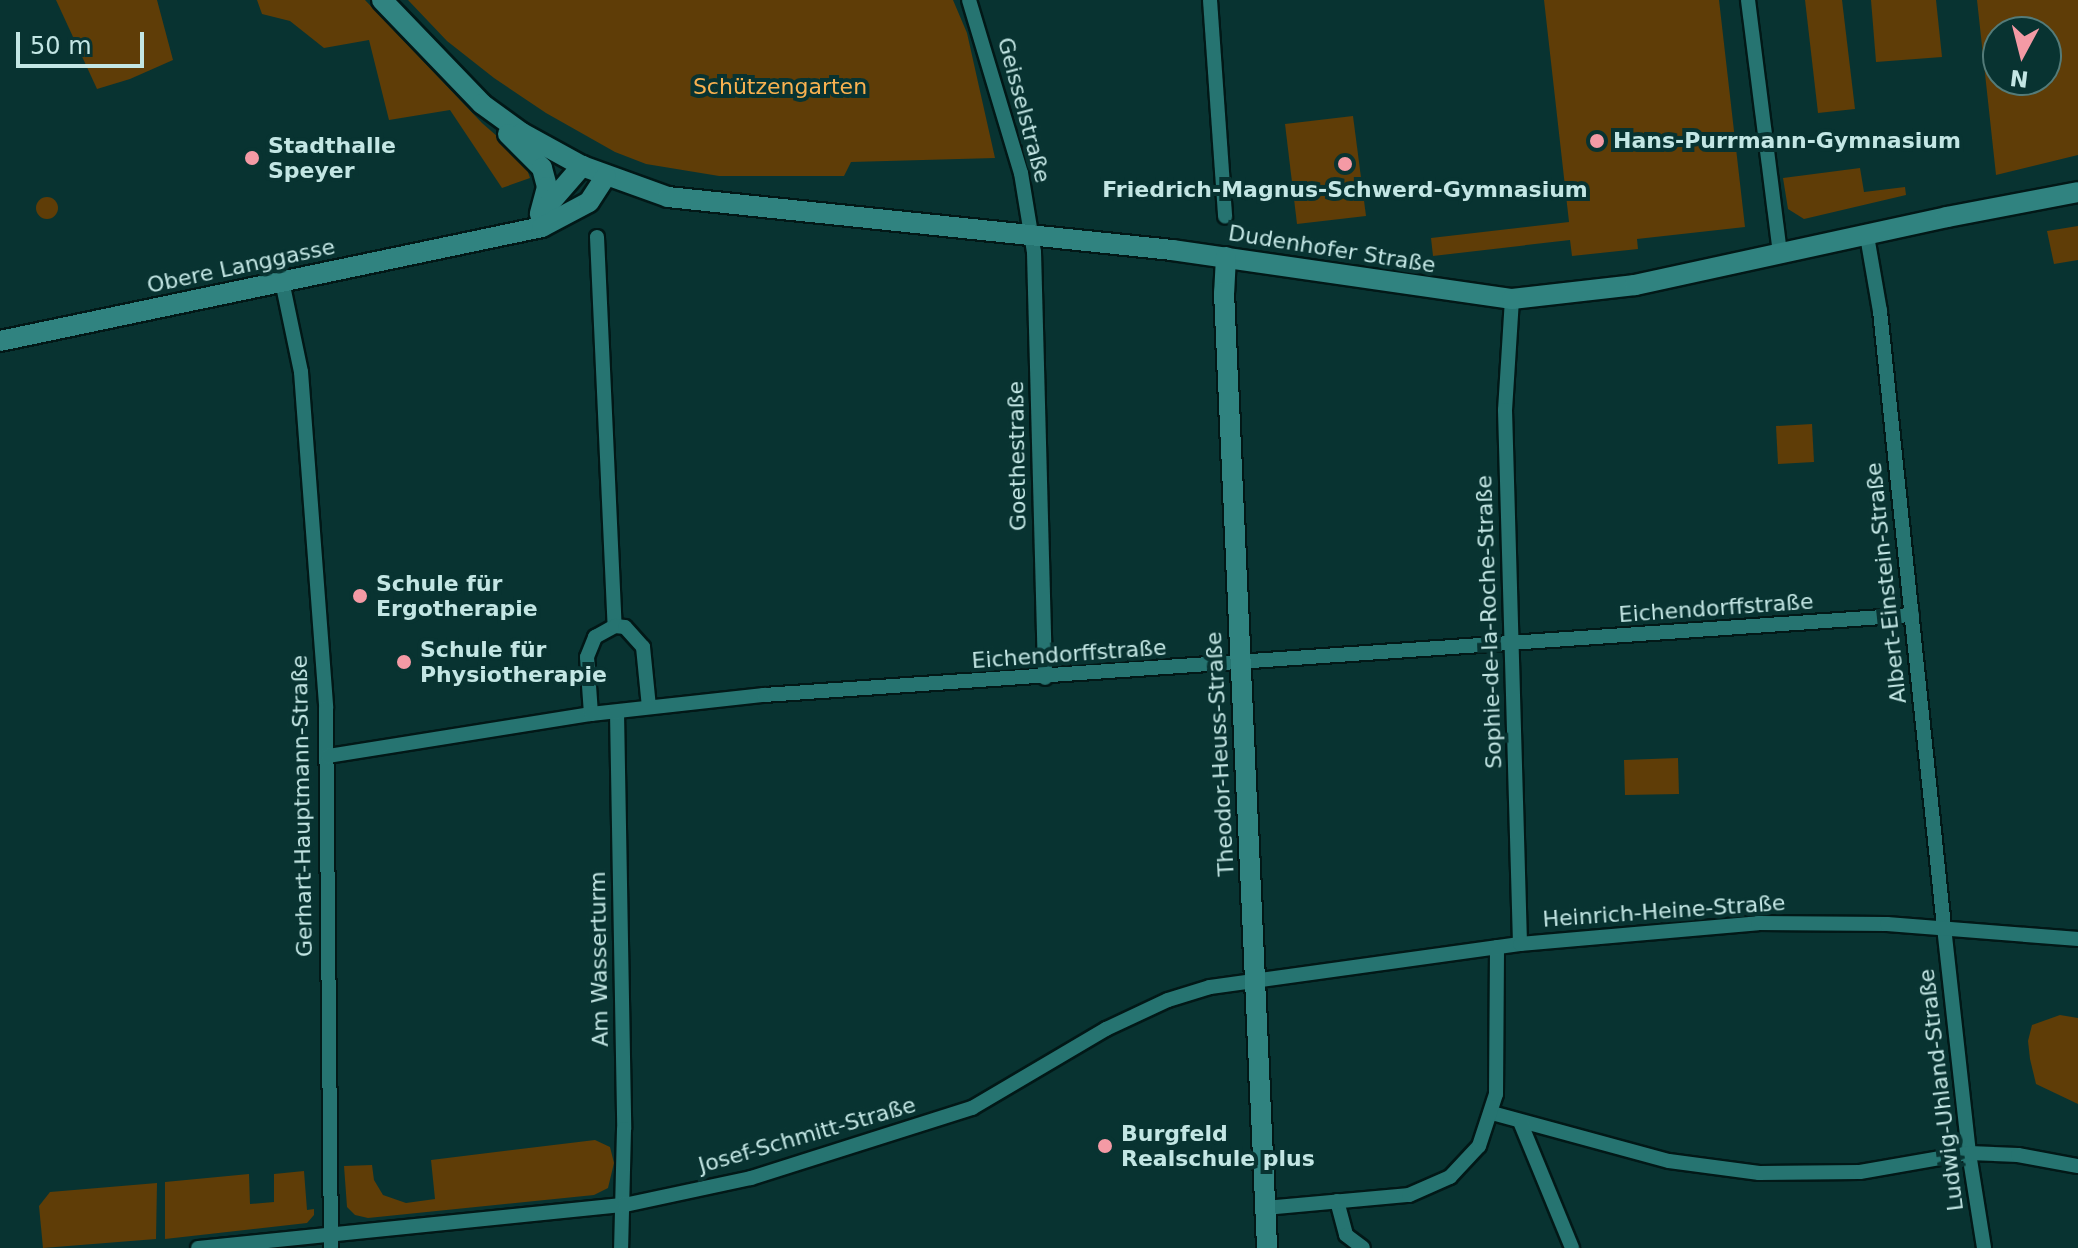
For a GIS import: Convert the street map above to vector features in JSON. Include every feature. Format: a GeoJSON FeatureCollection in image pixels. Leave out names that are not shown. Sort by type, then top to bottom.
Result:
{"type":"FeatureCollection","features":[{"type":"Feature","properties":{"kind":"main road"},"geometry":{"type":"LineString","coordinates":[[382,0],[542,168],[547,187],[540,214]]}},
{"type":"Feature","properties":{"kind":"main road","name":"Dudenhofer Straße"},"geometry":{"type":"LineString","coordinates":[[482,104],[522,133],[582,166],[668,197],[1031,233],[1226,257],[1512,299],[1635,285],[2076,192]]}},
{"type":"Feature","properties":{"kind":"main road","name":"Obere Langgasse"},"geometry":{"type":"LineString","coordinates":[[492,235],[540,214],[582,166]]}},
{"type":"Feature","properties":{"kind":"main road","name":"Obere Langgasse"},"geometry":{"type":"LineString","coordinates":[[0,341],[492,235],[542,227],[563,219],[589,202],[606,176]]}},
{"type":"Feature","properties":{"kind":"main road","name":"Theodor-Heuss-Straße"},"geometry":{"type":"LineString","coordinates":[[1226,257],[1224,305],[1267,1248]]}},
{"type":"Feature","properties":{"kind":"street","name":"Geisselstraße"},"geometry":{"type":"LineString","coordinates":[[969,0],[1021,173],[1031,233]]}},
{"type":"Feature","properties":{"kind":"street"},"geometry":{"type":"LineString","coordinates":[[1210,0],[1225,216]]}},
{"type":"Feature","properties":{"kind":"street"},"geometry":{"type":"LineString","coordinates":[[1748,0],[1772,216],[1780,255]]}},
{"type":"Feature","properties":{"kind":"street","name":"Goethestraße"},"geometry":{"type":"LineString","coordinates":[[1031,233],[1035,263],[1045,678]]}},
{"type":"Feature","properties":{"kind":"street","name":"Albert-Einstein-Straße"},"geometry":{"type":"LineString","coordinates":[[1867,236],[1880,311],[1944,927]]}},
{"type":"Feature","properties":{"kind":"street"},"geometry":{"type":"LineString","coordinates":[[597,237],[615,626]]}},
{"type":"Feature","properties":{"kind":"street","name":"Gerhart-Hauptmann-Straße"},"geometry":{"type":"LineString","coordinates":[[282,281],[301,372],[328,756],[328,1162],[331,1242]]}},
{"type":"Feature","properties":{"kind":"street","name":"Sophie-de-la-Roche-Straße"},"geometry":{"type":"LineString","coordinates":[[1512,299],[1505,410],[1520,944]]}},
{"type":"Feature","properties":{"kind":"street","name":"Eichendorffstraße"},"geometry":{"type":"LineString","coordinates":[[328,756],[591,714],[764,695],[1045,678],[1912,615]]}},
{"type":"Feature","properties":{"kind":"street"},"geometry":{"type":"LineString","coordinates":[[591,714],[587,657],[595,637],[615,626],[625,627],[643,647],[649,707]]}},
{"type":"Feature","properties":{"kind":"street","name":"Am Wasserturm"},"geometry":{"type":"LineString","coordinates":[[617,712],[625,1205],[621,1248]]}},
{"type":"Feature","properties":{"kind":"street","name":"Heinrich-Heine-Straße"},"geometry":{"type":"LineString","coordinates":[[1255,981],[1520,944],[1758,923],[1944,927],[2078,939]]}},
{"type":"Feature","properties":{"kind":"street","name":"Ludwig-Uhland-Straße"},"geometry":{"type":"LineString","coordinates":[[1944,927],[1969,1153],[1984,1248]]}},
{"type":"Feature","properties":{"kind":"street"},"geometry":{"type":"LineString","coordinates":[[1265,1208],[1409,1195],[1450,1177],[1479,1146],[1492,1113],[1498,1067],[1497,947]]}},
{"type":"Feature","properties":{"kind":"street","name":"Josef-Schmitt-Straße"},"geometry":{"type":"LineString","coordinates":[[198,1248],[331,1242],[625,1205],[751,1178],[972,1108],[1106,1029],[1168,1000],[1210,987],[1255,981]]}},
{"type":"Feature","properties":{"kind":"street"},"geometry":{"type":"LineString","coordinates":[[1492,1113],[1521,1124],[1669,1161],[1759,1173],[1860,1172],[1969,1153],[2018,1155],[2078,1166]]}},
{"type":"Feature","properties":{"kind":"street"},"geometry":{"type":"LineString","coordinates":[[1521,1124],[1572,1248]]}},
{"type":"Feature","properties":{"kind":"street"},"geometry":{"type":"LineString","coordinates":[[1337,1201],[1346,1235],[1363,1248]]}},
{"type":"Feature","properties":{"kind":"green space"},"geometry":{"type":"Polygon","coordinates":[[[56,0],[157,0],[173,60],[130,79],[97,89],[56,0]]]}},
{"type":"Feature","properties":{"kind":"green space"},"geometry":{"type":"Polygon","coordinates":[[[257,0],[365,0],[482,123],[533,168],[528,172],[530,178],[502,188],[450,110],[389,120],[369,40],[324,48],[290,21],[262,14],[257,0]]]}},
{"type":"Feature","properties":{"kind":"green space","name":"Schützengarten"},"geometry":{"type":"Polygon","coordinates":[[[408,0],[953,0],[967,33],[995,158],[851,162],[844,176],[719,176],[646,164],[615,152],[546,113],[494,78],[447,41],[408,0]]]}},
{"type":"Feature","properties":{"kind":"green space","name":"Hans-Purrmann-Gymnasium"},"geometry":{"type":"Polygon","coordinates":[[[1544,0],[1719,0],[1745,227],[1637,239],[1638,249],[1572,256],[1570,240],[1433,256],[1431,238],[1569,222],[1544,0]]]}},
{"type":"Feature","properties":{"kind":"green space"},"geometry":{"type":"Polygon","coordinates":[[[1805,0],[1842,0],[1855,109],[1818,113],[1805,0]]]}},
{"type":"Feature","properties":{"kind":"green space"},"geometry":{"type":"Polygon","coordinates":[[[1871,0],[1936,0],[1942,57],[1876,62],[1871,0]]]}},
{"type":"Feature","properties":{"kind":"green space"},"geometry":{"type":"Polygon","coordinates":[[[1977,0],[2078,0],[2078,155],[1996,175],[1987,96],[2062,96],[2062,16],[1982,16],[1982,46],[1977,0]]]}},
{"type":"Feature","properties":{"kind":"green space"},"geometry":{"type":"Polygon","coordinates":[[[1353,116],[1366,216],[1297,224],[1285,124],[1353,116]]]}},
{"type":"Feature","properties":{"kind":"green space"},"geometry":{"type":"Polygon","coordinates":[[[1860,168],[1864,192],[1905,187],[1906,195],[1804,219],[1788,209],[1783,178],[1860,168]]]}},
{"type":"Feature","properties":{"kind":"green space"},"geometry":{"type":"Polygon","coordinates":[[[47,197],[55,200],[58,208],[55,216],[47,219],[39,216],[36,208],[39,200],[47,197]]]}},
{"type":"Feature","properties":{"kind":"green space"},"geometry":{"type":"Polygon","coordinates":[[[2078,226],[2078,260],[2054,264],[2047,231],[2078,226]]]}},
{"type":"Feature","properties":{"kind":"green space"},"geometry":{"type":"Polygon","coordinates":[[[1812,424],[1814,462],[1778,464],[1776,426],[1812,424]]]}},
{"type":"Feature","properties":{"kind":"green space"},"geometry":{"type":"Polygon","coordinates":[[[1678,758],[1679,794],[1625,795],[1624,760],[1678,758]]]}},
{"type":"Feature","properties":{"kind":"green space"},"geometry":{"type":"Polygon","coordinates":[[[2060,1015],[2078,1018],[2078,1104],[2036,1084],[2030,1059],[2028,1041],[2032,1025],[2060,1015]]]}},
{"type":"Feature","properties":{"kind":"green space"},"geometry":{"type":"Polygon","coordinates":[[[595,1140],[610,1147],[614,1163],[608,1188],[594,1195],[368,1218],[355,1215],[347,1207],[344,1166],[372,1165],[374,1180],[383,1195],[406,1203],[435,1199],[431,1160],[595,1140]]]}},
{"type":"Feature","properties":{"kind":"green space"},"geometry":{"type":"Polygon","coordinates":[[[304,1171],[307,1210],[314,1209],[314,1215],[307,1223],[165,1239],[165,1182],[249,1174],[250,1204],[274,1202],[274,1174],[304,1171]]]}},
{"type":"Feature","properties":{"kind":"green space"},"geometry":{"type":"Polygon","coordinates":[[[157,1183],[156,1239],[43,1248],[39,1206],[50,1192],[157,1183]]]}},
{"type":"Feature","properties":{"kind":"place","name":"Hans-Purrmann-Gymnasium"},"geometry":{"type":"Point","coordinates":[1597,141]}},
{"type":"Feature","properties":{"kind":"place","name":"Stadthalle Speyer"},"geometry":{"type":"Point","coordinates":[252,158]}},
{"type":"Feature","properties":{"kind":"place","name":"Friedrich-Magnus-Schwerd-Gymnasium"},"geometry":{"type":"Point","coordinates":[1345,164]}},
{"type":"Feature","properties":{"kind":"place","name":"Schule für Ergotherapie"},"geometry":{"type":"Point","coordinates":[360,596]}},
{"type":"Feature","properties":{"kind":"place","name":"Schule für Physiotherapie"},"geometry":{"type":"Point","coordinates":[404,662]}},
{"type":"Feature","properties":{"kind":"place","name":"Burgfeld Realschule plus"},"geometry":{"type":"Point","coordinates":[1105,1146]}}]}
